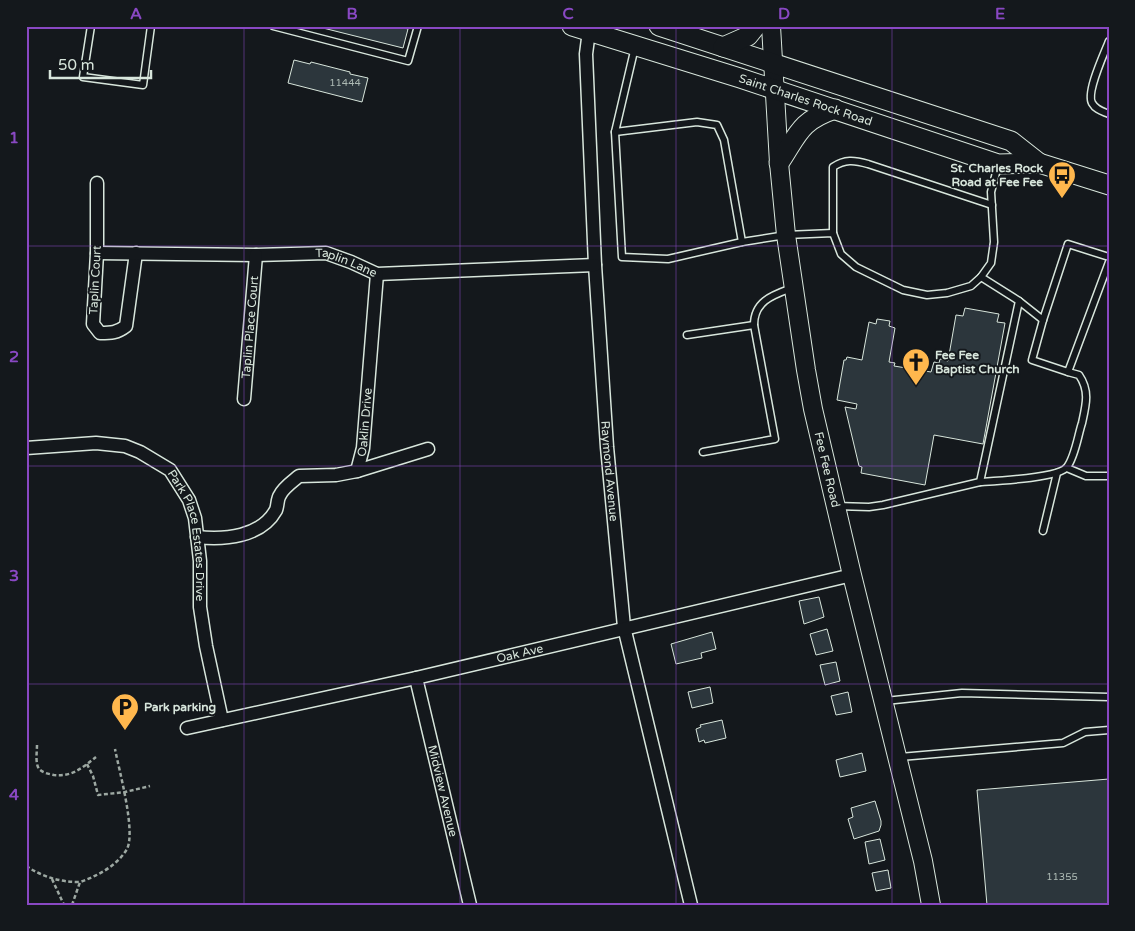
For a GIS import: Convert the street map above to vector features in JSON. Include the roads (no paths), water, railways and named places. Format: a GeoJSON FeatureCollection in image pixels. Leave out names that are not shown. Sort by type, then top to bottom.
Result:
{"type":"FeatureCollection","features":[{"type":"Feature","properties":{"kind":"main road","name":"Saint Charles Rock Road"},"geometry":{"type":"LineString","coordinates":[[659,26],[1011,141],[1039,163]]}},
{"type":"Feature","properties":{"kind":"main road"},"geometry":{"type":"LineString","coordinates":[[723,47],[748,36],[756,26]]}},
{"type":"Feature","properties":{"kind":"main road","name":"Saint Charles Rock Road"},"geometry":{"type":"LineString","coordinates":[[580,28],[835,109],[998,164],[1039,163],[1109,185]]}},
{"type":"Feature","properties":{"kind":"main road"},"geometry":{"type":"LineString","coordinates":[[779,163],[800,129],[819,114],[835,109]]}},
{"type":"Feature","properties":{"kind":"street","name":"Fee Fee Road"},"geometry":{"type":"LineString","coordinates":[[771,26],[779,163],[786,235],[813,409],[835,506],[923,860],[931,905]]}},
{"type":"Feature","properties":{"kind":"street","name":"Raymond Avenue"},"geometry":{"type":"LineString","coordinates":[[580,28],[586,54],[595,265],[606,447],[624,627],[691,905]]}},
{"type":"Feature","properties":{"kind":"street","name":"Taplin Court"},"geometry":{"type":"LineString","coordinates":[[97,183],[97,253],[93,324],[100,333],[111,333],[126,326],[136,253]]}},
{"type":"Feature","properties":{"kind":"street","name":"Taplin Lane"},"geometry":{"type":"LineString","coordinates":[[97,253],[326,254],[351,262],[377,274],[595,265]]}},
{"type":"Feature","properties":{"kind":"street","name":"Taplin Place Court"},"geometry":{"type":"LineString","coordinates":[[244,399],[256,254]]}},
{"type":"Feature","properties":{"kind":"street","name":"Oaklin Drive"},"geometry":{"type":"LineString","coordinates":[[197,537],[213,539],[240,536],[263,526],[276,509],[280,494],[299,476],[336,475],[358,471],[363,448],[377,274]]}},
{"type":"Feature","properties":{"kind":"street","name":"Park Place Estates Drive"},"geometry":{"type":"LineString","coordinates":[[26,448],[96,443],[125,446],[140,452],[170,470],[189,500],[195,518],[200,561],[200,607],[206,646],[222,720]]}},
{"type":"Feature","properties":{"kind":"street"},"geometry":{"type":"LineString","coordinates":[[358,471],[428,449]]}},
{"type":"Feature","properties":{"kind":"street","name":"Oak Ave"},"geometry":{"type":"LineString","coordinates":[[187,728],[416,678],[624,627],[852,575]]}},
{"type":"Feature","properties":{"kind":"street","name":"Midview Avenue"},"geometry":{"type":"LineString","coordinates":[[416,678],[470,905]]}},
{"type":"Feature","properties":{"kind":"lane"},"geometry":{"type":"LineString","coordinates":[[90,26],[83,77],[142,85],[151,26]]}},
{"type":"Feature","properties":{"kind":"lane"},"geometry":{"type":"LineString","coordinates":[[273,26],[408,61],[418,26]]}},
{"type":"Feature","properties":{"kind":"lane"},"geometry":{"type":"LineString","coordinates":[[1109,41],[1090,92],[1091,102],[1094,106],[1098,110],[1109,114]]}},
{"type":"Feature","properties":{"kind":"lane"},"geometry":{"type":"LineString","coordinates":[[636,45],[615,132],[622,257],[668,259],[742,242],[786,235],[833,233]]}},
{"type":"Feature","properties":{"kind":"lane"},"geometry":{"type":"LineString","coordinates":[[615,132],[697,122],[716,125],[724,140],[742,242]]}},
{"type":"Feature","properties":{"kind":"lane"},"geometry":{"type":"LineString","coordinates":[[992,205],[868,164],[848,160],[840,162],[833,167],[833,233],[841,254],[856,267],[903,290],[927,295],[947,294],[971,286],[981,277],[991,263],[994,242],[993,184],[998,164]]}},
{"type":"Feature","properties":{"kind":"lane"},"geometry":{"type":"LineString","coordinates":[[835,506],[869,507],[884,505],[980,482],[1057,473],[1067,468],[1077,441],[1086,405],[1087,390],[1079,375],[1032,360],[1068,244],[1109,257]]}},
{"type":"Feature","properties":{"kind":"lane"},"geometry":{"type":"LineString","coordinates":[[1068,372],[1109,262]]}},
{"type":"Feature","properties":{"kind":"lane"},"geometry":{"type":"LineString","coordinates":[[981,277],[1019,301],[1043,320]]}},
{"type":"Feature","properties":{"kind":"lane"},"geometry":{"type":"LineString","coordinates":[[703,452],[775,439],[754,325],[754,314],[761,304],[773,295],[793,287]]}},
{"type":"Feature","properties":{"kind":"lane"},"geometry":{"type":"LineString","coordinates":[[980,482],[1019,301]]}},
{"type":"Feature","properties":{"kind":"lane"},"geometry":{"type":"LineString","coordinates":[[687,335],[754,325]]}},
{"type":"Feature","properties":{"kind":"lane"},"geometry":{"type":"LineString","coordinates":[[1067,468],[1086,476],[1109,476]]}},
{"type":"Feature","properties":{"kind":"lane"},"geometry":{"type":"LineString","coordinates":[[1043,531],[1057,473]]}},
{"type":"Feature","properties":{"kind":"lane"},"geometry":{"type":"LineString","coordinates":[[884,701],[962,693],[1109,697]]}},
{"type":"Feature","properties":{"kind":"lane"},"geometry":{"type":"LineString","coordinates":[[898,758],[1063,743],[1085,732],[1109,730]]}},
{"type":"Feature","properties":{"kind":"place","name":"St. Charles Rock Road at Fee Fee"},"geometry":{"type":"Point","coordinates":[1062,199]}},
{"type":"Feature","properties":{"kind":"place","name":"Fee Fee Baptist Church"},"geometry":{"type":"Point","coordinates":[916,386]}},
{"type":"Feature","properties":{"kind":"place","name":"Park parking"},"geometry":{"type":"Point","coordinates":[125,731]}}]}
